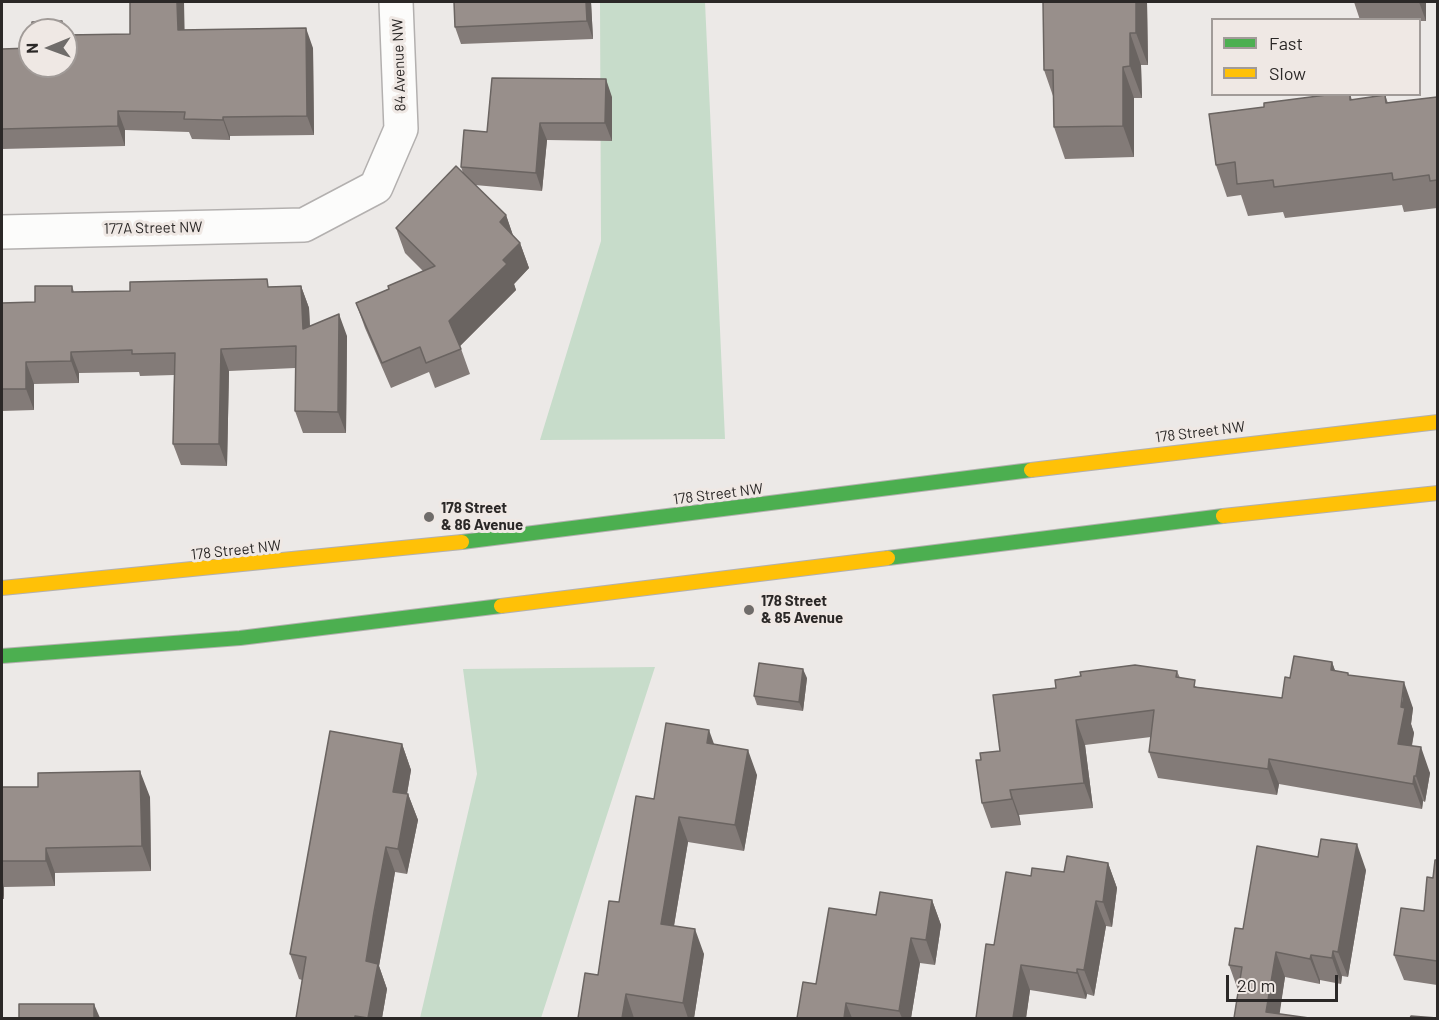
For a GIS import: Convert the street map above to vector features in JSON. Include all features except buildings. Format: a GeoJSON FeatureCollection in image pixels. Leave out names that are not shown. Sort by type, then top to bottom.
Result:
{"type":"FeatureCollection","features":[{"type":"Feature","properties":{"kind":"main road","name":"178 Street NW"},"geometry":{"type":"LineString","coordinates":[[2,588],[218,568],[585,528],[1268,440],[1437,422]]}},
{"type":"Feature","properties":{"kind":"main road"},"geometry":{"type":"LineString","coordinates":[[2,656],[240,639],[1261,512],[1437,493]]}},
{"type":"Feature","properties":{"kind":"street","name":"84 Avenue NW"},"geometry":{"type":"LineString","coordinates":[[304,225],[376,187],[401,129],[396,2]]}},
{"type":"Feature","properties":{"kind":"street","name":"177A Street NW"},"geometry":{"type":"LineString","coordinates":[[2,232],[304,225]]}},
{"type":"Feature","properties":{"kind":"green space"},"geometry":{"type":"Polygon","coordinates":[[[600,2],[705,2],[725,439],[540,440],[601,241],[600,2]]]}},
{"type":"Feature","properties":{"kind":"green space"},"geometry":{"type":"Polygon","coordinates":[[[655,667],[541,1018],[420,1018],[477,774],[463,669],[655,667]]]}},
{"type":"Feature","properties":{"kind":"traffic: fast"},"geometry":{"type":"LineString","coordinates":[[462,542],[1031,470]]}},
{"type":"Feature","properties":{"kind":"traffic: fast"},"geometry":{"type":"LineString","coordinates":[[888,558],[1223,516]]}},
{"type":"Feature","properties":{"kind":"traffic: fast"},"geometry":{"type":"LineString","coordinates":[[2,656],[240,638],[501,606]]}},
{"type":"Feature","properties":{"kind":"traffic: slow"},"geometry":{"type":"LineString","coordinates":[[1031,470],[1438,422]]}},
{"type":"Feature","properties":{"kind":"traffic: slow"},"geometry":{"type":"LineString","coordinates":[[1223,516],[1438,493]]}},
{"type":"Feature","properties":{"kind":"traffic: slow"},"geometry":{"type":"LineString","coordinates":[[2,588],[462,542]]}},
{"type":"Feature","properties":{"kind":"traffic: slow"},"geometry":{"type":"LineString","coordinates":[[501,606],[888,558]]}},
{"type":"Feature","properties":{"kind":"place","name":"178 Street & 86 Avenue"},"geometry":{"type":"Point","coordinates":[429,517]}},
{"type":"Feature","properties":{"kind":"place","name":"178 Street & 85 Avenue"},"geometry":{"type":"Point","coordinates":[749,610]}}]}
